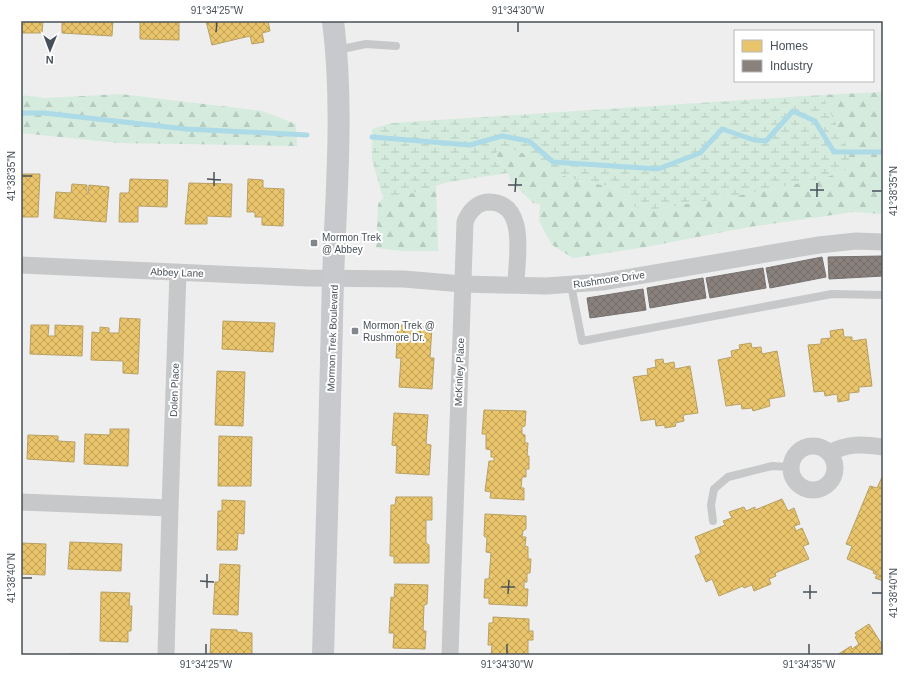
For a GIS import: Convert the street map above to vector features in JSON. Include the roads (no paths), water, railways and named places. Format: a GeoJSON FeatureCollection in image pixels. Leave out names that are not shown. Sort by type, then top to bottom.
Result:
{"type":"FeatureCollection","features":[{"type":"Feature","properties":{"kind":"main road","name":"Mormon Trek Boulevard"},"geometry":{"type":"LineString","coordinates":[[323,655],[339,136],[336,50],[333,21]]}},
{"type":"Feature","properties":{"kind":"street","name":"McKinley Place"},"geometry":{"type":"LineString","coordinates":[[450,655],[465,222],[469,212],[478,205],[488,202],[499,203],[508,209],[515,218],[517,230],[516,285]]}},
{"type":"Feature","properties":{"kind":"street","name":"Rushmore Drive"},"geometry":{"type":"LineString","coordinates":[[334,278],[404,279],[462,284],[546,286],[571,285],[602,282],[819,244],[856,241],[883,242]]}},
{"type":"Feature","properties":{"kind":"street","name":"Abbey Lane"},"geometry":{"type":"LineString","coordinates":[[21,265],[334,278]]}},
{"type":"Feature","properties":{"kind":"street","name":"Dolen Place"},"geometry":{"type":"LineString","coordinates":[[166,655],[178,272]]}},
{"type":"Feature","properties":{"kind":"street"},"geometry":{"type":"LineString","coordinates":[[829,453],[840,447],[860,444],[883,447]]}},
{"type":"Feature","properties":{"kind":"street"},"geometry":{"type":"LineString","coordinates":[[808,446],[823,448],[829,453],[835,467],[834,474],[826,486],[813,490],[799,486],[792,474],[791,467],[796,454],[808,446]]}},
{"type":"Feature","properties":{"kind":"street"},"geometry":{"type":"LineString","coordinates":[[21,502],[170,508]]}},
{"type":"Feature","properties":{"kind":"lane"},"geometry":{"type":"LineString","coordinates":[[336,50],[366,44],[396,46]]}},
{"type":"Feature","properties":{"kind":"lane"},"geometry":{"type":"LineString","coordinates":[[571,285],[582,341],[832,294],[883,294]]}},
{"type":"Feature","properties":{"kind":"lane"},"geometry":{"type":"LineString","coordinates":[[713,521],[711,505],[714,489],[728,477],[772,466],[791,467]]}},
{"type":"Feature","properties":{"kind":"waterway"},"geometry":{"type":"LineString","coordinates":[[372,137],[470,145],[502,136],[529,141],[553,162],[658,169],[700,153],[722,129],[754,140],[766,141],[793,111],[815,121],[834,152],[883,152]]}},
{"type":"Feature","properties":{"kind":"waterway"},"geometry":{"type":"LineString","coordinates":[[21,113],[44,113],[186,129],[307,135]]}},
{"type":"Feature","properties":{"kind":"place","name":"Mormon Trek @ Abbey"},"geometry":{"type":"Point","coordinates":[314,243]}},
{"type":"Feature","properties":{"kind":"place","name":"Mormon Trek @ Rushmore Dr."},"geometry":{"type":"Point","coordinates":[355,331]}}]}
